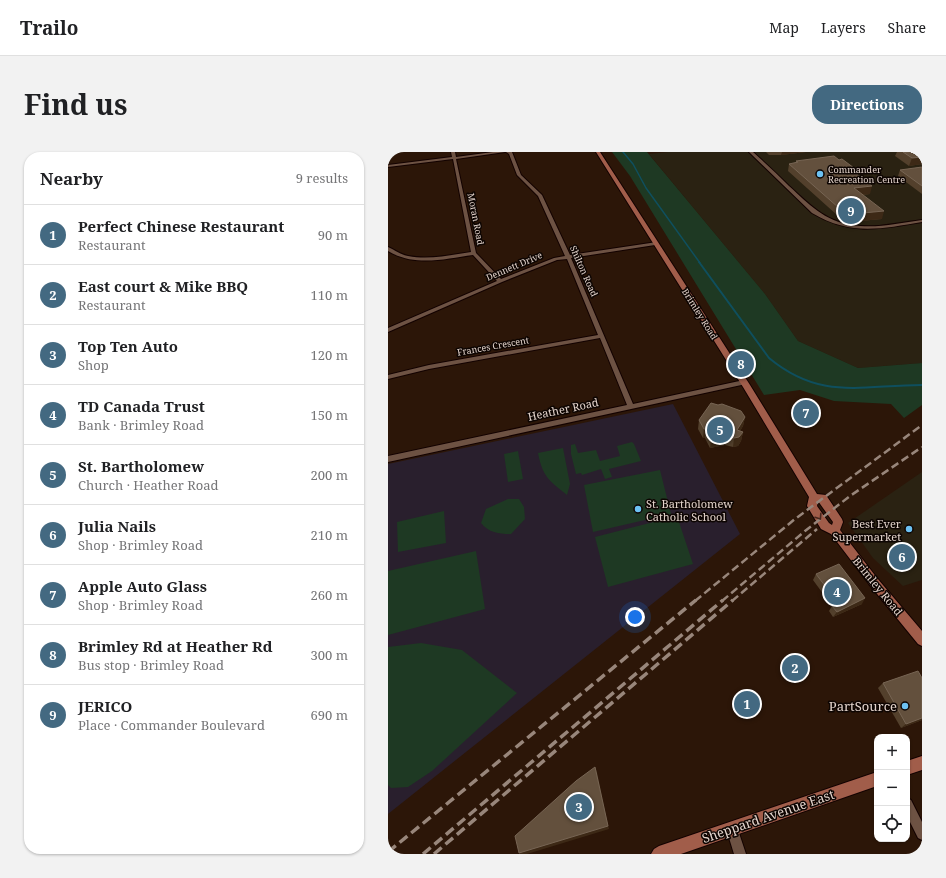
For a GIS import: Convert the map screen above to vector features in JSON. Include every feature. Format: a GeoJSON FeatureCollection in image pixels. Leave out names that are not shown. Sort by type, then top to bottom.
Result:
{"type":"FeatureCollection","features":[{"type":"Feature","properties":{"kind":"main road","name":"Brimley Road"},"geometry":{"type":"LineString","coordinates":[[598,152],[744,382],[814,497],[812,506],[825,526],[835,531],[873,581],[922,640]]}},
{"type":"Feature","properties":{"kind":"main road"},"geometry":{"type":"LineString","coordinates":[[910,767],[922,763]]}},
{"type":"Feature","properties":{"kind":"main road","name":"Sheppard Avenue East"},"geometry":{"type":"LineString","coordinates":[[659,854],[874,780]]}},
{"type":"Feature","properties":{"kind":"street","name":"Moran Road"},"geometry":{"type":"LineString","coordinates":[[454,152],[474,253],[500,281]]}},
{"type":"Feature","properties":{"kind":"street"},"geometry":{"type":"LineString","coordinates":[[388,166],[503,152]]}},
{"type":"Feature","properties":{"kind":"street","name":"Shilton Road"},"geometry":{"type":"LineString","coordinates":[[508,152],[511,153],[519,175],[540,195],[584,292],[631,406]]}},
{"type":"Feature","properties":{"kind":"street"},"geometry":{"type":"LineString","coordinates":[[751,152],[823,219],[853,228],[873,229],[922,221]]}},
{"type":"Feature","properties":{"kind":"street","name":"Dennett Drive"},"geometry":{"type":"LineString","coordinates":[[388,330],[545,262],[568,256],[655,243]]}},
{"type":"Feature","properties":{"kind":"street"},"geometry":{"type":"LineString","coordinates":[[388,250],[408,258],[426,259],[474,253]]}},
{"type":"Feature","properties":{"kind":"street","name":"Frances Crescent"},"geometry":{"type":"LineString","coordinates":[[388,377],[429,367],[601,336]]}},
{"type":"Feature","properties":{"kind":"street","name":"Heather Road"},"geometry":{"type":"LineString","coordinates":[[388,459],[744,382]]}},
{"type":"Feature","properties":{"kind":"street"},"geometry":{"type":"LineString","coordinates":[[908,806],[922,834]]}},
{"type":"Feature","properties":{"kind":"street"},"geometry":{"type":"LineString","coordinates":[[732,828],[740,854]]}},
{"type":"Feature","properties":{"kind":"shaded area"},"geometry":{"type":"Polygon","coordinates":[[[668,152],[922,152],[922,363],[858,368],[798,341],[765,294],[649,154],[668,152]]]}},
{"type":"Feature","properties":{"kind":"shaded area"},"geometry":{"type":"Polygon","coordinates":[[[673,404],[740,534],[388,814],[388,464],[673,404]]]}},
{"type":"Feature","properties":{"kind":"shaded area"},"geometry":{"type":"Polygon","coordinates":[[[922,472],[922,580],[903,586],[873,558],[848,523],[922,472]]]}},
{"type":"Feature","properties":{"kind":"green space"},"geometry":{"type":"Polygon","coordinates":[[[612,152],[647,152],[765,294],[798,341],[858,368],[922,363],[922,405],[904,418],[891,404],[834,401],[800,390],[764,395],[630,176],[612,152]]]}},
{"type":"Feature","properties":{"kind":"green space"},"geometry":{"type":"Polygon","coordinates":[[[632,442],[641,461],[609,469],[612,477],[605,479],[601,469],[582,475],[581,473],[576,474],[571,454],[571,445],[575,444],[578,453],[596,450],[600,461],[620,456],[617,446],[632,442]]]}},
{"type":"Feature","properties":{"kind":"green space"},"geometry":{"type":"Polygon","coordinates":[[[563,448],[570,484],[567,495],[548,478],[542,468],[538,453],[563,448]]]}},
{"type":"Feature","properties":{"kind":"green space"},"geometry":{"type":"Polygon","coordinates":[[[518,451],[523,479],[508,482],[504,454],[518,451]]]}},
{"type":"Feature","properties":{"kind":"green space"},"geometry":{"type":"Polygon","coordinates":[[[660,470],[671,514],[593,532],[584,485],[660,470]]]}},
{"type":"Feature","properties":{"kind":"green space"},"geometry":{"type":"Polygon","coordinates":[[[508,499],[519,499],[524,507],[525,519],[511,534],[498,533],[487,529],[481,523],[486,509],[508,499]]]}},
{"type":"Feature","properties":{"kind":"green space"},"geometry":{"type":"Polygon","coordinates":[[[444,511],[446,543],[398,552],[397,522],[444,511]]]}},
{"type":"Feature","properties":{"kind":"green space"},"geometry":{"type":"Polygon","coordinates":[[[677,516],[693,564],[608,587],[595,537],[677,516]]]}},
{"type":"Feature","properties":{"kind":"green space"},"geometry":{"type":"Polygon","coordinates":[[[476,551],[485,609],[388,635],[388,571],[476,551]]]}},
{"type":"Feature","properties":{"kind":"green space"},"geometry":{"type":"Polygon","coordinates":[[[421,643],[462,650],[517,693],[432,771],[408,787],[391,788],[388,785],[388,647],[421,643]]]}},
{"type":"Feature","properties":{"kind":"building"},"geometry":{"type":"Polygon","coordinates":[[[903,152],[922,152],[922,157],[912,158],[903,152]]]}},
{"type":"Feature","properties":{"kind":"building"},"geometry":{"type":"Polygon","coordinates":[[[834,156],[839,160],[842,159],[858,171],[854,172],[872,186],[854,188],[884,211],[863,213],[851,212],[839,208],[789,164],[798,162],[796,161],[834,156]]]}},
{"type":"Feature","properties":{"kind":"building"},"geometry":{"type":"Polygon","coordinates":[[[922,167],[922,186],[900,170],[922,167]]]}},
{"type":"Feature","properties":{"kind":"building"},"geometry":{"type":"Polygon","coordinates":[[[711,403],[718,405],[722,404],[741,411],[745,417],[737,430],[743,432],[739,437],[734,438],[727,436],[711,439],[699,420],[711,403]]]}},
{"type":"Feature","properties":{"kind":"building"},"geometry":{"type":"Polygon","coordinates":[[[839,564],[865,598],[837,612],[832,606],[838,603],[816,574],[839,564]]]}},
{"type":"Feature","properties":{"kind":"building","name":"PartSource"},"geometry":{"type":"Polygon","coordinates":[[[918,671],[922,678],[922,718],[906,724],[883,683],[918,671]]]}},
{"type":"Feature","properties":{"kind":"building"},"geometry":{"type":"Polygon","coordinates":[[[595,767],[608,826],[519,853],[515,836],[576,781],[595,767]]]}},
{"type":"Feature","properties":{"kind":"waterway"},"geometry":{"type":"LineString","coordinates":[[623,152],[633,164],[646,188],[700,263]]}},
{"type":"Feature","properties":{"kind":"waterway"},"geometry":{"type":"LineString","coordinates":[[699,262],[769,358],[788,372],[806,380],[842,388],[922,385]]}},
{"type":"Feature","properties":{"kind":"railway"},"geometry":{"type":"LineString","coordinates":[[695,601],[795,519],[922,425]]}},
{"type":"Feature","properties":{"kind":"railway"},"geometry":{"type":"LineString","coordinates":[[722,601],[805,531],[850,496],[922,447]]}},
{"type":"Feature","properties":{"kind":"railway"},"geometry":{"type":"LineString","coordinates":[[732,601],[817,529]]}},
{"type":"Feature","properties":{"kind":"railway"},"geometry":{"type":"LineString","coordinates":[[388,852],[696,600]]}},
{"type":"Feature","properties":{"kind":"railway"},"geometry":{"type":"LineString","coordinates":[[423,854],[723,600]]}},
{"type":"Feature","properties":{"kind":"railway"},"geometry":{"type":"LineString","coordinates":[[434,854],[733,600]]}},
{"type":"Feature","properties":{"kind":"place","name":"Commander Recreation Centre"},"geometry":{"type":"Point","coordinates":[820,174]}},
{"type":"Feature","properties":{"kind":"place","name":"JERICO"},"geometry":{"type":"Point","coordinates":[851,211]}},
{"type":"Feature","properties":{"kind":"place","name":"Brimley Rd at Heather Rd"},"geometry":{"type":"Point","coordinates":[741,364]}},
{"type":"Feature","properties":{"kind":"place","name":"Apple Auto Glass"},"geometry":{"type":"Point","coordinates":[806,413]}},
{"type":"Feature","properties":{"kind":"place","name":"St. Bartholomew"},"geometry":{"type":"Point","coordinates":[720,430]}},
{"type":"Feature","properties":{"kind":"place","name":"St. Bartholomew Catholic School"},"geometry":{"type":"Point","coordinates":[638,509]}},
{"type":"Feature","properties":{"kind":"place","name":"Best Ever Supermarket"},"geometry":{"type":"Point","coordinates":[909,529]}},
{"type":"Feature","properties":{"kind":"place","name":"Julia Nails"},"geometry":{"type":"Point","coordinates":[902,557]}},
{"type":"Feature","properties":{"kind":"place","name":"TD Canada Trust"},"geometry":{"type":"Point","coordinates":[837,592]}},
{"type":"Feature","properties":{"kind":"place","name":"East court & Mike BBQ"},"geometry":{"type":"Point","coordinates":[795,668]}},
{"type":"Feature","properties":{"kind":"place","name":"Perfect Chinese Restaurant"},"geometry":{"type":"Point","coordinates":[747,704]}},
{"type":"Feature","properties":{"kind":"place","name":"PartSource"},"geometry":{"type":"Point","coordinates":[905,706]}},
{"type":"Feature","properties":{"kind":"place","name":"Top Ten Auto"},"geometry":{"type":"Point","coordinates":[579,807]}}]}
